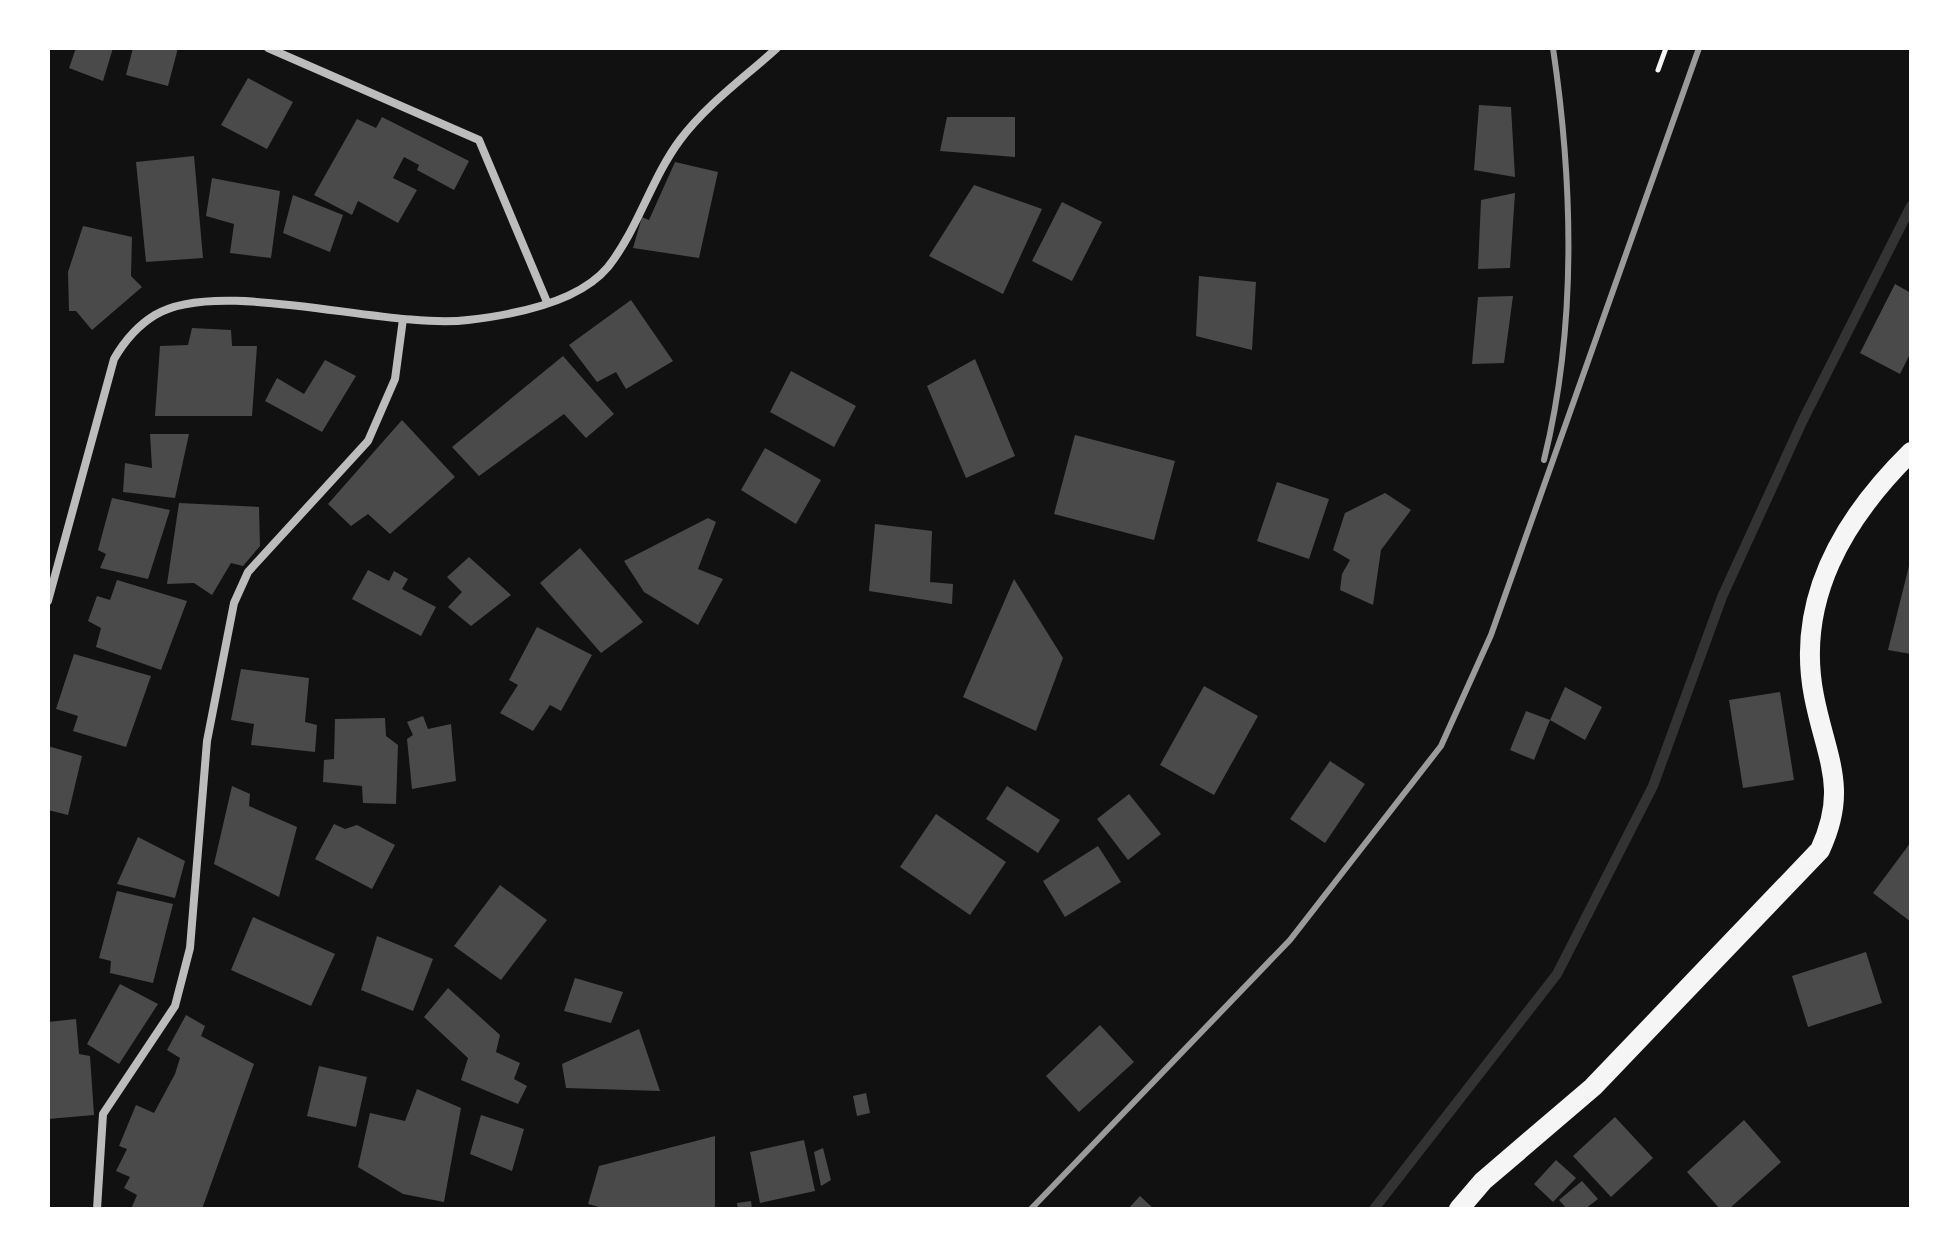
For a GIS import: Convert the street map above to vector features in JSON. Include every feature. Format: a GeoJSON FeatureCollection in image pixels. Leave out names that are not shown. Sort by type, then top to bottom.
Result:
{"type":"FeatureCollection","features":[{"type":"Feature","properties":{"kind":"main road"},"geometry":{"type":"LineString","coordinates":[[1459,1209],[1483,1181],[1615,1065],[1820,850],[1833,822],[1836,795],[1808,662],[1811,623],[1827,563],[1883,480],[1911,452]]}},
{"type":"Feature","properties":{"kind":"street"},"geometry":{"type":"LineString","coordinates":[[268,48],[479,140],[547,302]]}},
{"type":"Feature","properties":{"kind":"street"},"geometry":{"type":"LineString","coordinates":[[48,601],[101,396],[114,359],[129,335],[157,313],[226,300],[403,319],[469,320],[573,293],[607,268],[658,173],[706,108],[777,48]]}},
{"type":"Feature","properties":{"kind":"street"},"geometry":{"type":"LineString","coordinates":[[97,1209],[103,1114],[175,1006],[190,948],[207,741],[234,603],[248,572],[368,441],[395,379],[403,319]]}},
{"type":"Feature","properties":{"kind":"path"},"geometry":{"type":"LineString","coordinates":[[1658,70],[1666,48]]}},
{"type":"Feature","properties":{"kind":"building"},"geometry":{"type":"Polygon","coordinates":[[[76,48],[113,48],[103,81],[69,68],[76,48]]]}},
{"type":"Feature","properties":{"kind":"building"},"geometry":{"type":"Polygon","coordinates":[[[133,48],[178,48],[168,86],[126,75],[133,48]]]}},
{"type":"Feature","properties":{"kind":"building"},"geometry":{"type":"Polygon","coordinates":[[[248,78],[293,102],[267,149],[221,125],[248,78]]]}},
{"type":"Feature","properties":{"kind":"building"},"geometry":{"type":"Polygon","coordinates":[[[1479,105],[1511,107],[1515,177],[1474,170],[1479,105]]]}},
{"type":"Feature","properties":{"kind":"building"},"geometry":{"type":"Polygon","coordinates":[[[382,117],[469,161],[454,190],[417,170],[419,165],[404,157],[393,178],[417,190],[398,223],[358,201],[352,215],[314,195],[357,119],[376,128],[382,117]]]}},
{"type":"Feature","properties":{"kind":"building"},"geometry":{"type":"Polygon","coordinates":[[[947,117],[1015,117],[1015,157],[940,151],[947,117]]]}},
{"type":"Feature","properties":{"kind":"building"},"geometry":{"type":"Polygon","coordinates":[[[194,156],[203,258],[146,262],[136,162],[194,156]]]}},
{"type":"Feature","properties":{"kind":"building"},"geometry":{"type":"Polygon","coordinates":[[[675,162],[718,172],[699,258],[633,248],[642,217],[649,220],[675,162]]]}},
{"type":"Feature","properties":{"kind":"building"},"geometry":{"type":"Polygon","coordinates":[[[212,178],[280,191],[271,258],[230,253],[234,224],[206,216],[212,178]]]}},
{"type":"Feature","properties":{"kind":"building"},"geometry":{"type":"Polygon","coordinates":[[[974,185],[1042,209],[1003,294],[929,256],[974,185]]]}},
{"type":"Feature","properties":{"kind":"building"},"geometry":{"type":"Polygon","coordinates":[[[1515,193],[1510,268],[1478,269],[1481,200],[1515,193]]]}},
{"type":"Feature","properties":{"kind":"building"},"geometry":{"type":"Polygon","coordinates":[[[293,195],[343,215],[330,252],[283,233],[293,195]]]}},
{"type":"Feature","properties":{"kind":"building"},"geometry":{"type":"Polygon","coordinates":[[[1062,202],[1102,222],[1072,281],[1032,261],[1062,202]]]}},
{"type":"Feature","properties":{"kind":"building"},"geometry":{"type":"Polygon","coordinates":[[[83,226],[132,237],[131,276],[142,287],[92,330],[76,311],[69,311],[68,272],[83,226]]]}},
{"type":"Feature","properties":{"kind":"building"},"geometry":{"type":"Polygon","coordinates":[[[1199,276],[1256,282],[1252,350],[1196,336],[1199,276]]]}},
{"type":"Feature","properties":{"kind":"building"},"geometry":{"type":"Polygon","coordinates":[[[1895,284],[1911,293],[1911,352],[1900,374],[1860,353],[1895,284]]]}},
{"type":"Feature","properties":{"kind":"building"},"geometry":{"type":"Polygon","coordinates":[[[1513,296],[1504,363],[1472,364],[1478,297],[1513,296]]]}},
{"type":"Feature","properties":{"kind":"building"},"geometry":{"type":"Polygon","coordinates":[[[631,300],[673,361],[626,389],[616,372],[597,382],[569,345],[631,300]]]}},
{"type":"Feature","properties":{"kind":"building"},"geometry":{"type":"Polygon","coordinates":[[[192,328],[231,330],[232,346],[257,346],[252,416],[155,416],[160,346],[188,345],[192,328]]]}},
{"type":"Feature","properties":{"kind":"building"},"geometry":{"type":"Polygon","coordinates":[[[563,356],[614,414],[586,438],[564,414],[479,476],[452,447],[563,356]]]}},
{"type":"Feature","properties":{"kind":"building"},"geometry":{"type":"Polygon","coordinates":[[[975,359],[1015,456],[966,478],[927,386],[975,359]]]}},
{"type":"Feature","properties":{"kind":"building"},"geometry":{"type":"Polygon","coordinates":[[[325,360],[356,376],[322,432],[265,401],[277,378],[304,394],[325,360]]]}},
{"type":"Feature","properties":{"kind":"building"},"geometry":{"type":"Polygon","coordinates":[[[791,371],[856,406],[834,447],[770,412],[791,371]]]}},
{"type":"Feature","properties":{"kind":"building"},"geometry":{"type":"Polygon","coordinates":[[[402,420],[455,477],[390,534],[368,514],[351,526],[328,504],[402,420]]]}},
{"type":"Feature","properties":{"kind":"building"},"geometry":{"type":"Polygon","coordinates":[[[150,434],[189,434],[175,498],[123,492],[125,463],[152,468],[150,434]]]}},
{"type":"Feature","properties":{"kind":"building"},"geometry":{"type":"Polygon","coordinates":[[[1075,435],[1175,461],[1154,540],[1054,514],[1075,435]]]}},
{"type":"Feature","properties":{"kind":"building"},"geometry":{"type":"Polygon","coordinates":[[[765,448],[821,480],[796,524],[741,490],[765,448]]]}},
{"type":"Feature","properties":{"kind":"building"},"geometry":{"type":"Polygon","coordinates":[[[1277,482],[1329,499],[1309,559],[1257,541],[1277,482]]]}},
{"type":"Feature","properties":{"kind":"building"},"geometry":{"type":"Polygon","coordinates":[[[1385,493],[1411,510],[1381,550],[1373,605],[1340,590],[1342,574],[1350,560],[1333,550],[1345,513],[1385,493]]]}},
{"type":"Feature","properties":{"kind":"building"},"geometry":{"type":"Polygon","coordinates":[[[112,498],[170,510],[148,579],[100,568],[106,554],[98,550],[112,498]]]}},
{"type":"Feature","properties":{"kind":"building"},"geometry":{"type":"Polygon","coordinates":[[[179,503],[259,507],[260,546],[243,566],[231,563],[212,595],[194,583],[167,584],[179,503]]]}},
{"type":"Feature","properties":{"kind":"building"},"geometry":{"type":"Polygon","coordinates":[[[708,518],[716,522],[698,569],[723,579],[698,625],[644,592],[624,561],[708,518]]]}},
{"type":"Feature","properties":{"kind":"building"},"geometry":{"type":"Polygon","coordinates":[[[875,524],[932,531],[930,582],[953,584],[952,604],[869,591],[875,524]]]}},
{"type":"Feature","properties":{"kind":"building"},"geometry":{"type":"Polygon","coordinates":[[[580,548],[643,622],[601,653],[540,583],[580,548]]]}},
{"type":"Feature","properties":{"kind":"building"},"geometry":{"type":"Polygon","coordinates":[[[469,557],[511,595],[471,626],[448,607],[462,592],[447,577],[469,557]]]}},
{"type":"Feature","properties":{"kind":"building"},"geometry":{"type":"Polygon","coordinates":[[[1911,558],[1911,654],[1888,650],[1911,558]]]}},
{"type":"Feature","properties":{"kind":"building"},"geometry":{"type":"Polygon","coordinates":[[[368,570],[389,581],[394,571],[408,579],[402,589],[436,607],[421,636],[352,599],[368,570]]]}},
{"type":"Feature","properties":{"kind":"building"},"geometry":{"type":"Polygon","coordinates":[[[1014,579],[1063,658],[1036,731],[963,697],[1014,579]]]}},
{"type":"Feature","properties":{"kind":"building"},"geometry":{"type":"Polygon","coordinates":[[[117,580],[187,601],[161,670],[96,647],[101,628],[88,621],[97,596],[110,600],[117,580]]]}},
{"type":"Feature","properties":{"kind":"building"},"geometry":{"type":"Polygon","coordinates":[[[537,627],[592,655],[561,711],[550,705],[533,731],[500,713],[518,685],[509,680],[537,627]]]}},
{"type":"Feature","properties":{"kind":"building"},"geometry":{"type":"Polygon","coordinates":[[[74,654],[151,676],[126,747],[73,731],[78,716],[56,709],[74,654]]]}},
{"type":"Feature","properties":{"kind":"building"},"geometry":{"type":"Polygon","coordinates":[[[241,669],[309,678],[305,722],[317,725],[315,752],[251,745],[254,724],[231,720],[241,669]]]}},
{"type":"Feature","properties":{"kind":"building"},"geometry":{"type":"Polygon","coordinates":[[[1204,686],[1258,716],[1214,795],[1160,765],[1204,686]]]}},
{"type":"Feature","properties":{"kind":"building"},"geometry":{"type":"Polygon","coordinates":[[[1565,687],[1602,707],[1585,740],[1550,720],[1565,687]]]}},
{"type":"Feature","properties":{"kind":"building"},"geometry":{"type":"Polygon","coordinates":[[[1780,692],[1794,780],[1743,788],[1729,700],[1780,692]]]}},
{"type":"Feature","properties":{"kind":"building"},"geometry":{"type":"Polygon","coordinates":[[[1526,711],[1550,720],[1534,760],[1510,750],[1526,711]]]}},
{"type":"Feature","properties":{"kind":"building"},"geometry":{"type":"Polygon","coordinates":[[[423,716],[428,729],[451,724],[456,781],[412,789],[407,739],[413,735],[407,722],[423,716]]]}},
{"type":"Feature","properties":{"kind":"building"},"geometry":{"type":"Polygon","coordinates":[[[385,718],[386,736],[398,745],[396,804],[363,803],[362,786],[323,782],[324,760],[334,759],[335,719],[385,718]]]}},
{"type":"Feature","properties":{"kind":"building"},"geometry":{"type":"Polygon","coordinates":[[[48,746],[82,756],[68,815],[48,810],[48,746]]]}},
{"type":"Feature","properties":{"kind":"building"},"geometry":{"type":"Polygon","coordinates":[[[1330,761],[1365,784],[1325,843],[1290,819],[1330,761]]]}},
{"type":"Feature","properties":{"kind":"building"},"geometry":{"type":"Polygon","coordinates":[[[232,786],[250,794],[249,806],[297,827],[279,897],[214,864],[232,786]]]}},
{"type":"Feature","properties":{"kind":"building"},"geometry":{"type":"Polygon","coordinates":[[[1007,786],[1060,820],[1038,853],[986,819],[1007,786]]]}},
{"type":"Feature","properties":{"kind":"building"},"geometry":{"type":"Polygon","coordinates":[[[1129,794],[1161,834],[1128,860],[1097,819],[1129,794]]]}},
{"type":"Feature","properties":{"kind":"building"},"geometry":{"type":"Polygon","coordinates":[[[936,814],[1006,862],[970,915],[900,867],[936,814]]]}},
{"type":"Feature","properties":{"kind":"building"},"geometry":{"type":"Polygon","coordinates":[[[334,824],[345,829],[357,825],[395,845],[372,889],[315,859],[334,824]]]}},
{"type":"Feature","properties":{"kind":"building"},"geometry":{"type":"Polygon","coordinates":[[[138,837],[185,861],[175,898],[117,884],[138,837]]]}},
{"type":"Feature","properties":{"kind":"building"},"geometry":{"type":"Polygon","coordinates":[[[1911,842],[1911,922],[1873,893],[1911,842]]]}},
{"type":"Feature","properties":{"kind":"building"},"geometry":{"type":"Polygon","coordinates":[[[1098,846],[1121,882],[1065,917],[1043,881],[1098,846]]]}},
{"type":"Feature","properties":{"kind":"building"},"geometry":{"type":"Polygon","coordinates":[[[500,885],[547,920],[501,980],[454,946],[500,885]]]}},
{"type":"Feature","properties":{"kind":"building"},"geometry":{"type":"Polygon","coordinates":[[[117,891],[173,904],[153,983],[110,973],[111,961],[99,958],[117,891]]]}},
{"type":"Feature","properties":{"kind":"building"},"geometry":{"type":"Polygon","coordinates":[[[253,917],[335,954],[311,1006],[231,970],[253,917]]]}},
{"type":"Feature","properties":{"kind":"building"},"geometry":{"type":"Polygon","coordinates":[[[377,936],[433,959],[413,1011],[361,990],[377,936]]]}},
{"type":"Feature","properties":{"kind":"building"},"geometry":{"type":"Polygon","coordinates":[[[1866,952],[1882,1003],[1808,1027],[1792,976],[1866,952]]]}},
{"type":"Feature","properties":{"kind":"building"},"geometry":{"type":"Polygon","coordinates":[[[575,978],[623,992],[611,1023],[564,1011],[575,978]]]}},
{"type":"Feature","properties":{"kind":"building"},"geometry":{"type":"Polygon","coordinates":[[[120,984],[158,1004],[119,1064],[87,1044],[120,984]]]}},
{"type":"Feature","properties":{"kind":"building"},"geometry":{"type":"Polygon","coordinates":[[[448,988],[500,1035],[496,1052],[520,1063],[514,1079],[527,1086],[518,1104],[461,1080],[468,1058],[424,1017],[448,988]]]}},
{"type":"Feature","properties":{"kind":"building"},"geometry":{"type":"Polygon","coordinates":[[[186,1015],[205,1026],[201,1036],[254,1064],[202,1209],[131,1209],[137,1195],[124,1188],[130,1177],[116,1171],[127,1149],[119,1146],[136,1105],[154,1113],[175,1074],[180,1058],[167,1050],[186,1015]]]}},
{"type":"Feature","properties":{"kind":"building"},"geometry":{"type":"Polygon","coordinates":[[[76,1019],[79,1054],[90,1056],[94,1115],[48,1119],[48,1022],[76,1019]]]}},
{"type":"Feature","properties":{"kind":"building"},"geometry":{"type":"Polygon","coordinates":[[[1100,1025],[1134,1062],[1079,1112],[1046,1076],[1100,1025]]]}},
{"type":"Feature","properties":{"kind":"building"},"geometry":{"type":"Polygon","coordinates":[[[639,1029],[660,1091],[566,1088],[562,1064],[639,1029]]]}},
{"type":"Feature","properties":{"kind":"building"},"geometry":{"type":"Polygon","coordinates":[[[319,1066],[367,1077],[356,1127],[307,1116],[319,1066]]]}},
{"type":"Feature","properties":{"kind":"building"},"geometry":{"type":"Polygon","coordinates":[[[417,1089],[461,1108],[444,1202],[403,1194],[358,1167],[370,1113],[405,1121],[417,1089]]]}},
{"type":"Feature","properties":{"kind":"building"},"geometry":{"type":"Polygon","coordinates":[[[866,1093],[870,1113],[857,1116],[853,1096],[866,1093]]]}},
{"type":"Feature","properties":{"kind":"building"},"geometry":{"type":"Polygon","coordinates":[[[481,1115],[524,1129],[512,1171],[470,1154],[481,1115]]]}},
{"type":"Feature","properties":{"kind":"building"},"geometry":{"type":"Polygon","coordinates":[[[1615,1117],[1653,1158],[1611,1197],[1573,1156],[1615,1117]]]}},
{"type":"Feature","properties":{"kind":"building"},"geometry":{"type":"Polygon","coordinates":[[[1744,1120],[1781,1162],[1729,1209],[1720,1209],[1687,1172],[1744,1120]]]}},
{"type":"Feature","properties":{"kind":"building"},"geometry":{"type":"Polygon","coordinates":[[[715,1136],[715,1209],[606,1209],[588,1204],[599,1166],[715,1136]]]}},
{"type":"Feature","properties":{"kind":"building"},"geometry":{"type":"Polygon","coordinates":[[[804,1140],[815,1191],[760,1203],[750,1152],[804,1140]]]}},
{"type":"Feature","properties":{"kind":"building"},"geometry":{"type":"Polygon","coordinates":[[[823,1148],[831,1180],[821,1186],[814,1152],[823,1148]]]}},
{"type":"Feature","properties":{"kind":"building"},"geometry":{"type":"Polygon","coordinates":[[[1556,1160],[1576,1178],[1553,1202],[1534,1184],[1556,1160]]]}},
{"type":"Feature","properties":{"kind":"building"},"geometry":{"type":"Polygon","coordinates":[[[1582,1181],[1598,1199],[1585,1209],[1567,1209],[1559,1200],[1582,1181]]]}},
{"type":"Feature","properties":{"kind":"building"},"geometry":{"type":"Polygon","coordinates":[[[1140,1196],[1154,1209],[1128,1209],[1140,1196]]]}},
{"type":"Feature","properties":{"kind":"building"},"geometry":{"type":"Polygon","coordinates":[[[751,1201],[752,1209],[738,1209],[737,1203],[751,1201]]]}},
{"type":"Feature","properties":{"kind":"waterway"},"geometry":{"type":"LineString","coordinates":[[1374,1209],[1557,974],[1653,786],[1722,597],[1803,420],[1911,206]]}},
{"type":"Feature","properties":{"kind":"railway"},"geometry":{"type":"LineString","coordinates":[[1544,460],[1555,410],[1567,307],[1568,203],[1553,48]]}},
{"type":"Feature","properties":{"kind":"railway"},"geometry":{"type":"LineString","coordinates":[[1031,1209],[1290,940],[1441,746],[1491,635],[1699,48]]}}]}
